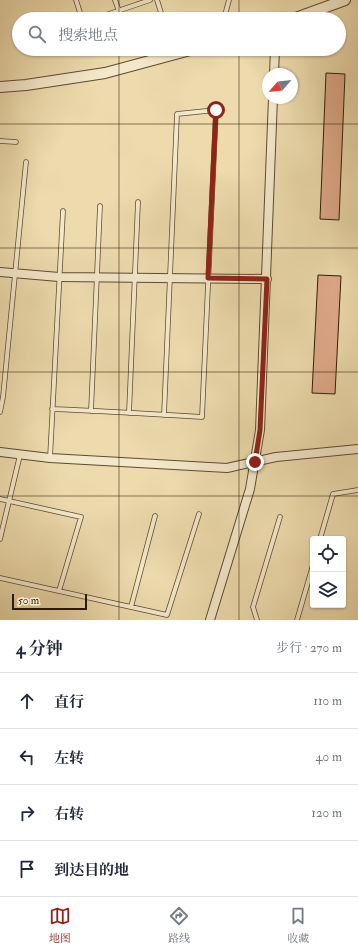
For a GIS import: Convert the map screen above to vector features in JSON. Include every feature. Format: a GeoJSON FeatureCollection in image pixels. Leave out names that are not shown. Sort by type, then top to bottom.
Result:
{"type":"FeatureCollection","features":[{"type":"Feature","properties":{"kind":"street"},"geometry":{"type":"LineString","coordinates":[[312,12],[345,0]]}},
{"type":"Feature","properties":{"kind":"street"},"geometry":{"type":"LineString","coordinates":[[0,87],[26,85],[104,73],[161,56]]}},
{"type":"Feature","properties":{"kind":"street"},"geometry":{"type":"LineString","coordinates":[[274,68],[275,56]]}},
{"type":"Feature","properties":{"kind":"street"},"geometry":{"type":"LineString","coordinates":[[210,620],[250,489],[260,430],[273,104]]}},
{"type":"Feature","properties":{"kind":"street"},"geometry":{"type":"LineString","coordinates":[[0,272],[97,277],[267,279]]}},
{"type":"Feature","properties":{"kind":"street"},"geometry":{"type":"LineString","coordinates":[[0,452],[50,458],[227,468],[276,457],[358,449]]}},
{"type":"Feature","properties":{"kind":"lane"},"geometry":{"type":"LineString","coordinates":[[76,0],[80,12]]}},
{"type":"Feature","properties":{"kind":"lane"},"geometry":{"type":"LineString","coordinates":[[115,0],[119,10]]}},
{"type":"Feature","properties":{"kind":"lane"},"geometry":{"type":"LineString","coordinates":[[113,12],[150,0]]}},
{"type":"Feature","properties":{"kind":"lane"},"geometry":{"type":"LineString","coordinates":[[157,0],[161,12]]}},
{"type":"Feature","properties":{"kind":"lane"},"geometry":{"type":"LineString","coordinates":[[226,12],[229,0]]}},
{"type":"Feature","properties":{"kind":"lane"},"geometry":{"type":"LineString","coordinates":[[52,409],[164,415],[202,416],[216,110],[177,114],[164,415]]}},
{"type":"Feature","properties":{"kind":"lane"},"geometry":{"type":"LineString","coordinates":[[0,141],[16,142]]}},
{"type":"Feature","properties":{"kind":"lane"},"geometry":{"type":"LineString","coordinates":[[0,412],[26,162]]}},
{"type":"Feature","properties":{"kind":"lane"},"geometry":{"type":"LineString","coordinates":[[129,413],[138,202]]}},
{"type":"Feature","properties":{"kind":"lane"},"geometry":{"type":"LineString","coordinates":[[91,411],[100,206]]}},
{"type":"Feature","properties":{"kind":"lane"},"geometry":{"type":"LineString","coordinates":[[50,458],[63,211]]}},
{"type":"Feature","properties":{"kind":"lane"},"geometry":{"type":"LineString","coordinates":[[0,539],[20,455]]}},
{"type":"Feature","properties":{"kind":"lane"},"geometry":{"type":"LineString","coordinates":[[321,536],[333,494],[358,490]]}},
{"type":"Feature","properties":{"kind":"lane"},"geometry":{"type":"LineString","coordinates":[[0,499],[81,517],[59,591]]}},
{"type":"Feature","properties":{"kind":"lane"},"geometry":{"type":"LineString","coordinates":[[0,578],[167,615],[199,514]]}},
{"type":"Feature","properties":{"kind":"lane"},"geometry":{"type":"LineString","coordinates":[[131,607],[155,516]]}},
{"type":"Feature","properties":{"kind":"lane"},"geometry":{"type":"LineString","coordinates":[[258,620],[253,607],[280,517]]}},
{"type":"Feature","properties":{"kind":"lane"},"geometry":{"type":"LineString","coordinates":[[297,620],[311,572]]}},
{"type":"Feature","properties":{"kind":"building"},"geometry":{"type":"Polygon","coordinates":[[[326,73],[345,74],[339,220],[320,219],[326,73]]]}},
{"type":"Feature","properties":{"kind":"building"},"geometry":{"type":"Polygon","coordinates":[[[318,275],[341,276],[335,394],[312,393],[318,275]]]}},
{"type":"Feature","properties":{"kind":"route"},"geometry":{"type":"LineString","coordinates":[[216,110],[208,278],[267,279],[260,430],[255,462]]}}]}
